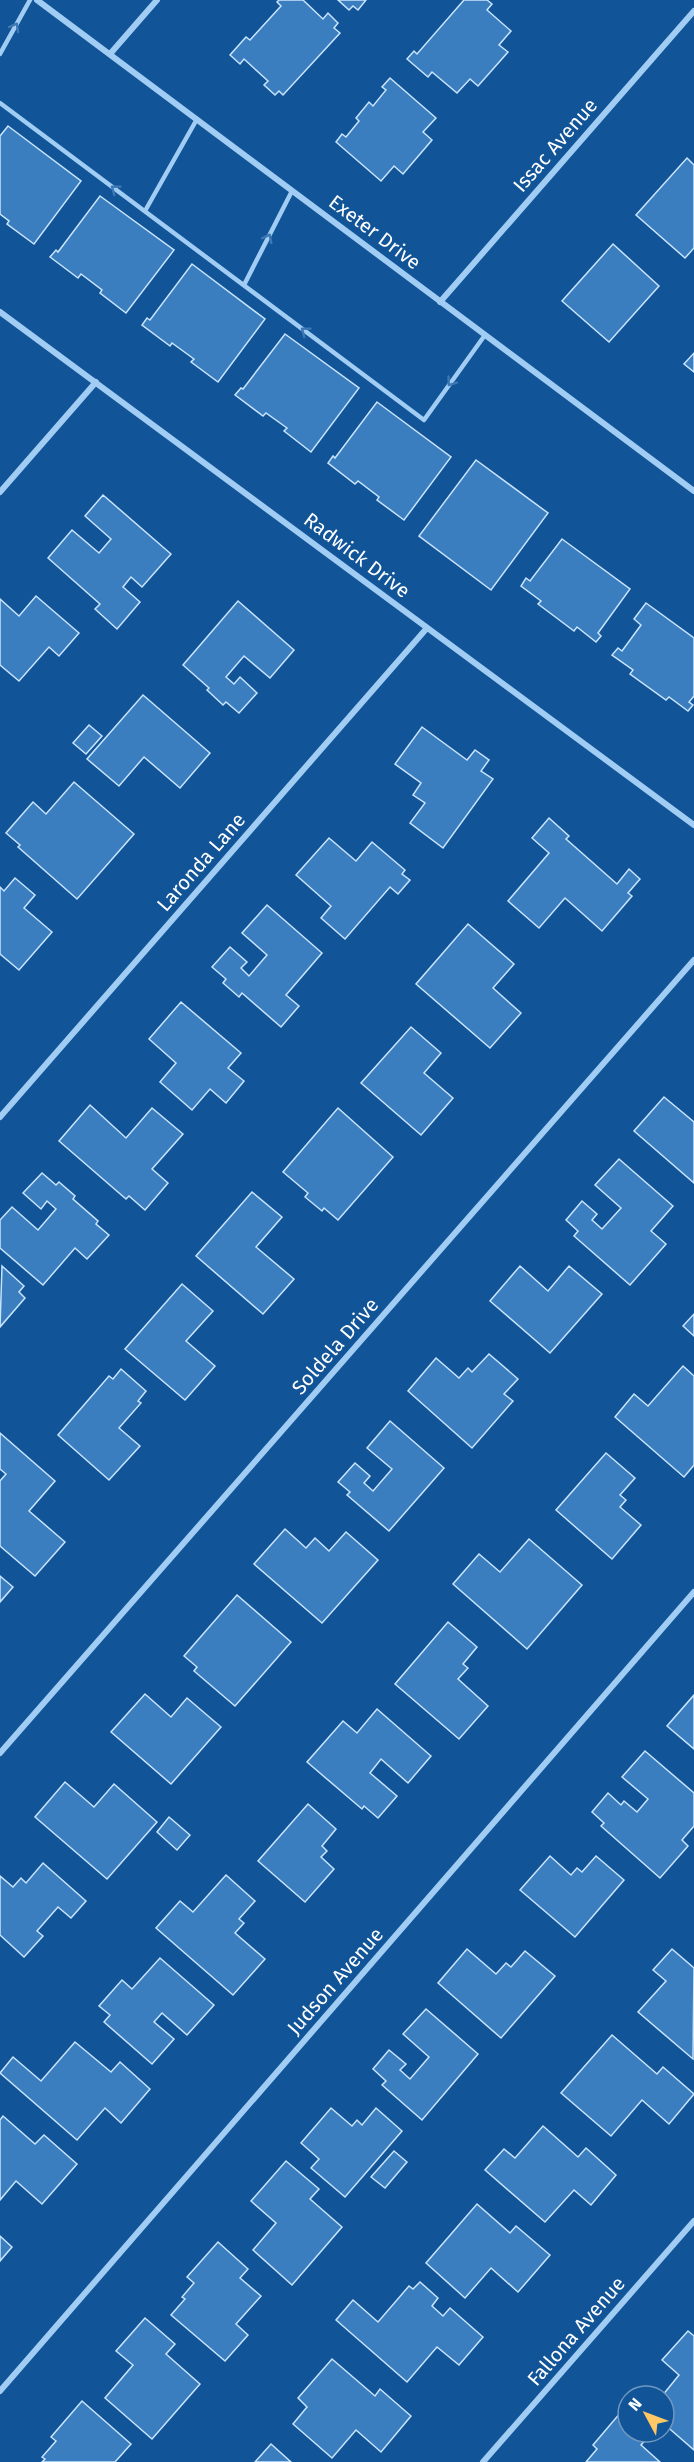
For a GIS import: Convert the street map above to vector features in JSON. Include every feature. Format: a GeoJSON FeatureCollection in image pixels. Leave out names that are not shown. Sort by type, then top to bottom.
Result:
{"type":"FeatureCollection","features":[{"type":"Feature","properties":{"kind":"street","name":"Exeter Drive"},"geometry":{"type":"LineString","coordinates":[[37,0],[694,491]]}},
{"type":"Feature","properties":{"kind":"street"},"geometry":{"type":"LineString","coordinates":[[110,54],[157,0]]}},
{"type":"Feature","properties":{"kind":"street","name":"Issac Avenue"},"geometry":{"type":"LineString","coordinates":[[440,302],[694,11]]}},
{"type":"Feature","properties":{"kind":"street","name":"Radwick Drive"},"geometry":{"type":"LineString","coordinates":[[0,312],[694,825]]}},
{"type":"Feature","properties":{"kind":"street"},"geometry":{"type":"LineString","coordinates":[[0,492],[96,382]]}},
{"type":"Feature","properties":{"kind":"street","name":"Laronda Lane"},"geometry":{"type":"LineString","coordinates":[[0,1117],[427,628]]}},
{"type":"Feature","properties":{"kind":"street","name":"Soldela Drive"},"geometry":{"type":"LineString","coordinates":[[0,1753],[694,960]]}},
{"type":"Feature","properties":{"kind":"street","name":"Judson Avenue"},"geometry":{"type":"LineString","coordinates":[[0,2391],[694,1592]]}},
{"type":"Feature","properties":{"kind":"street","name":"Fallona Avenue"},"geometry":{"type":"LineString","coordinates":[[483,2462],[694,2221]]}},
{"type":"Feature","properties":{"kind":"lane"},"geometry":{"type":"LineString","coordinates":[[0,54],[30,0]]}},
{"type":"Feature","properties":{"kind":"lane"},"geometry":{"type":"LineString","coordinates":[[0,103],[424,420],[485,335]]}},
{"type":"Feature","properties":{"kind":"lane"},"geometry":{"type":"LineString","coordinates":[[145,211],[197,120]]}},
{"type":"Feature","properties":{"kind":"lane"},"geometry":{"type":"LineString","coordinates":[[243,285],[292,191]]}},
{"type":"Feature","properties":{"kind":"building"},"geometry":{"type":"Polygon","coordinates":[[[279,0],[303,0],[323,19],[328,13],[338,23],[334,28],[340,33],[283,95],[279,91],[275,95],[264,85],[268,81],[244,59],[240,64],[230,55],[246,37],[250,40],[281,6],[277,2],[279,0]]]}},
{"type":"Feature","properties":{"kind":"building"},"geometry":{"type":"Polygon","coordinates":[[[338,0],[366,0],[358,10],[353,6],[349,10],[338,0]]]}},
{"type":"Feature","properties":{"kind":"building"},"geometry":{"type":"Polygon","coordinates":[[[464,0],[487,0],[492,4],[487,10],[511,31],[499,45],[508,52],[478,86],[470,79],[457,93],[432,72],[428,77],[407,59],[414,51],[417,54],[464,0]]]}},
{"type":"Feature","properties":{"kind":"building"},"geometry":{"type":"Polygon","coordinates":[[[390,78],[436,118],[423,132],[432,140],[403,174],[394,166],[381,181],[336,142],[342,134],[346,137],[359,121],[356,118],[369,102],[373,106],[386,90],[382,87],[390,78]]]}},
{"type":"Feature","properties":{"kind":"building"},"geometry":{"type":"Polygon","coordinates":[[[8,126],[81,181],[34,244],[7,224],[9,221],[0,214],[0,136],[8,126]]]}},
{"type":"Feature","properties":{"kind":"building"},"geometry":{"type":"Polygon","coordinates":[[[687,158],[694,165],[694,248],[685,258],[636,215],[687,158]]]}},
{"type":"Feature","properties":{"kind":"building"},"geometry":{"type":"Polygon","coordinates":[[[100,196],[174,250],[126,313],[100,293],[102,290],[81,274],[78,278],[50,257],[56,250],[58,252],[100,196]]]}},
{"type":"Feature","properties":{"kind":"building"},"geometry":{"type":"Polygon","coordinates":[[[613,244],[659,286],[609,342],[562,301],[613,244]]]}},
{"type":"Feature","properties":{"kind":"building"},"geometry":{"type":"Polygon","coordinates":[[[192,264],[265,319],[218,382],[191,362],[194,359],[172,343],[170,346],[142,325],[147,318],[150,320],[192,264]]]}},
{"type":"Feature","properties":{"kind":"building"},"geometry":{"type":"Polygon","coordinates":[[[285,334],[359,388],[311,452],[284,431],[287,428],[266,413],[263,416],[235,395],[241,388],[243,389],[285,334]]]}},
{"type":"Feature","properties":{"kind":"building"},"geometry":{"type":"Polygon","coordinates":[[[694,353],[694,372],[684,364],[694,353]]]}},
{"type":"Feature","properties":{"kind":"building"},"geometry":{"type":"Polygon","coordinates":[[[377,402],[451,457],[404,520],[377,500],[379,497],[358,481],[355,484],[328,463],[333,456],[335,458],[377,402]]]}},
{"type":"Feature","properties":{"kind":"building"},"geometry":{"type":"Polygon","coordinates":[[[476,460],[548,513],[491,590],[419,536],[476,460]]]}},
{"type":"Feature","properties":{"kind":"building"},"geometry":{"type":"Polygon","coordinates":[[[103,495],[171,554],[142,587],[131,577],[123,587],[140,602],[117,629],[95,609],[100,604],[48,558],[72,530],[99,553],[111,539],[85,516],[103,495]]]}},
{"type":"Feature","properties":{"kind":"building"},"geometry":{"type":"Polygon","coordinates":[[[562,539],[630,589],[598,633],[601,636],[596,642],[577,627],[574,631],[538,604],[541,601],[521,586],[526,578],[530,581],[562,539]]]}},
{"type":"Feature","properties":{"kind":"building"},"geometry":{"type":"Polygon","coordinates":[[[36,596],[79,633],[59,656],[49,647],[19,681],[0,665],[0,599],[19,616],[36,596]]]}},
{"type":"Feature","properties":{"kind":"building"},"geometry":{"type":"Polygon","coordinates":[[[238,601],[294,650],[270,678],[244,656],[226,677],[234,684],[240,677],[257,693],[239,713],[226,702],[223,705],[207,690],[209,688],[183,665],[238,601]]]}},
{"type":"Feature","properties":{"kind":"building"},"geometry":{"type":"Polygon","coordinates":[[[646,603],[694,638],[694,696],[689,702],[693,705],[688,711],[669,697],[666,700],[630,674],[633,670],[612,655],[618,648],[622,651],[641,625],[634,619],[646,603]]]}},
{"type":"Feature","properties":{"kind":"building"},"geometry":{"type":"Polygon","coordinates":[[[143,695],[210,753],[180,788],[144,757],[119,786],[87,759],[143,695]]]}},
{"type":"Feature","properties":{"kind":"building"},"geometry":{"type":"Polygon","coordinates":[[[89,725],[102,736],[86,754],[73,743],[89,725]]]}},
{"type":"Feature","properties":{"kind":"building"},"geometry":{"type":"Polygon","coordinates":[[[422,727],[467,760],[475,750],[489,760],[481,771],[493,779],[443,848],[410,823],[425,803],[413,795],[421,783],[395,764],[422,727]]]}},
{"type":"Feature","properties":{"kind":"building"},"geometry":{"type":"Polygon","coordinates":[[[74,782],[134,834],[77,899],[18,847],[20,845],[6,833],[33,802],[46,814],[74,782]]]}},
{"type":"Feature","properties":{"kind":"building"},"geometry":{"type":"Polygon","coordinates":[[[549,818],[569,836],[566,839],[617,884],[629,869],[640,879],[628,893],[632,896],[602,931],[565,898],[539,928],[508,901],[549,853],[532,838],[549,818]]]}},
{"type":"Feature","properties":{"kind":"building"},"geometry":{"type":"Polygon","coordinates":[[[329,838],[356,861],[372,842],[405,870],[402,874],[410,880],[398,894],[390,887],[345,939],[321,918],[331,906],[296,875],[329,838]]]}},
{"type":"Feature","properties":{"kind":"building"},"geometry":{"type":"Polygon","coordinates":[[[15,878],[35,895],[24,908],[52,932],[19,970],[0,954],[0,887],[4,891],[15,878]]]}},
{"type":"Feature","properties":{"kind":"building"},"geometry":{"type":"Polygon","coordinates":[[[267,905],[322,953],[286,995],[299,1006],[281,1027],[242,993],[239,997],[223,983],[226,979],[212,967],[230,947],[247,962],[241,968],[249,976],[267,955],[242,933],[267,905]]]}},
{"type":"Feature","properties":{"kind":"building"},"geometry":{"type":"Polygon","coordinates":[[[468,924],[514,964],[493,988],[521,1013],[490,1048],[416,984],[468,924]]]}},
{"type":"Feature","properties":{"kind":"building"},"geometry":{"type":"Polygon","coordinates":[[[181,1002],[241,1053],[228,1068],[244,1081],[226,1103],[210,1089],[192,1110],[160,1082],[176,1063],[149,1039],[181,1002]]]}},
{"type":"Feature","properties":{"kind":"building"},"geometry":{"type":"Polygon","coordinates":[[[411,1027],[441,1053],[424,1073],[453,1098],[421,1135],[361,1083],[411,1027]]]}},
{"type":"Feature","properties":{"kind":"building"},"geometry":{"type":"Polygon","coordinates":[[[664,1097],[694,1122],[694,1183],[634,1131],[664,1097]]]}},
{"type":"Feature","properties":{"kind":"building"},"geometry":{"type":"Polygon","coordinates":[[[90,1105],[126,1138],[152,1108],[183,1134],[152,1169],[168,1183],[145,1210],[129,1196],[126,1199],[59,1141],[90,1105]]]}},
{"type":"Feature","properties":{"kind":"building"},"geometry":{"type":"Polygon","coordinates":[[[338,1108],[393,1157],[338,1220],[324,1208],[322,1211],[305,1197],[308,1193],[283,1172],[338,1108]]]}},
{"type":"Feature","properties":{"kind":"building"},"geometry":{"type":"Polygon","coordinates":[[[619,1159],[673,1206],[651,1231],[666,1244],[630,1285],[574,1236],[578,1231],[566,1220],[582,1201],[597,1214],[592,1220],[602,1229],[621,1208],[595,1185],[619,1159]]]}},
{"type":"Feature","properties":{"kind":"building"},"geometry":{"type":"Polygon","coordinates":[[[42,1173],[56,1185],[59,1182],[75,1196],[73,1199],[98,1221],[96,1224],[109,1235],[87,1259],[75,1248],[43,1285],[0,1248],[0,1220],[12,1207],[38,1230],[56,1209],[47,1201],[41,1209],[23,1193],[42,1173]]]}},
{"type":"Feature","properties":{"kind":"building"},"geometry":{"type":"Polygon","coordinates":[[[252,1192],[282,1217],[256,1247],[294,1279],[263,1314],[196,1256],[252,1192]]]}},
{"type":"Feature","properties":{"kind":"building"},"geometry":{"type":"Polygon","coordinates":[[[2,1266],[24,1286],[19,1292],[25,1298],[0,1327],[2,1266]]]}},
{"type":"Feature","properties":{"kind":"building"},"geometry":{"type":"Polygon","coordinates":[[[520,1266],[548,1291],[569,1266],[602,1294],[550,1353],[490,1301],[520,1266]]]}},
{"type":"Feature","properties":{"kind":"building"},"geometry":{"type":"Polygon","coordinates":[[[182,1284],[213,1311],[186,1341],[215,1366],[185,1400],[125,1349],[182,1284]]]}},
{"type":"Feature","properties":{"kind":"building"},"geometry":{"type":"Polygon","coordinates":[[[694,1314],[694,1336],[683,1326],[694,1314]]]}},
{"type":"Feature","properties":{"kind":"building"},"geometry":{"type":"Polygon","coordinates":[[[489,1354],[518,1379],[504,1394],[513,1401],[472,1448],[408,1391],[436,1358],[459,1378],[468,1368],[472,1372],[489,1354]]]}},
{"type":"Feature","properties":{"kind":"building"},"geometry":{"type":"Polygon","coordinates":[[[683,1366],[694,1376],[694,1465],[684,1477],[615,1417],[634,1394],[648,1406],[683,1366]]]}},
{"type":"Feature","properties":{"kind":"building"},"geometry":{"type":"Polygon","coordinates":[[[121,1369],[146,1391],[138,1401],[141,1403],[119,1428],[140,1446],[109,1480],[58,1435],[109,1376],[113,1379],[121,1369]]]}},
{"type":"Feature","properties":{"kind":"building"},"geometry":{"type":"Polygon","coordinates":[[[390,1421],[444,1468],[389,1531],[347,1495],[350,1492],[338,1482],[355,1463],[370,1476],[364,1483],[373,1491],[392,1469],[367,1448],[390,1421]]]}},
{"type":"Feature","properties":{"kind":"building"},"geometry":{"type":"Polygon","coordinates":[[[0,1433],[55,1481],[29,1511],[65,1542],[35,1576],[0,1546],[0,1481],[6,1474],[0,1469],[0,1433]]]}},
{"type":"Feature","properties":{"kind":"building"},"geometry":{"type":"Polygon","coordinates":[[[606,1453],[635,1478],[620,1495],[626,1500],[620,1507],[641,1525],[612,1559],[556,1510],[606,1453]]]}},
{"type":"Feature","properties":{"kind":"building"},"geometry":{"type":"Polygon","coordinates":[[[285,1529],[306,1548],[315,1538],[329,1551],[346,1532],[378,1560],[322,1623],[254,1564],[285,1529]]]}},
{"type":"Feature","properties":{"kind":"building"},"geometry":{"type":"Polygon","coordinates":[[[529,1539],[582,1585],[527,1649],[453,1584],[479,1554],[500,1572],[529,1539]]]}},
{"type":"Feature","properties":{"kind":"building"},"geometry":{"type":"Polygon","coordinates":[[[0,1576],[13,1587],[0,1602],[0,1576]]]}},
{"type":"Feature","properties":{"kind":"building"},"geometry":{"type":"Polygon","coordinates":[[[237,1595],[291,1642],[235,1706],[194,1671],[197,1667],[184,1656],[237,1595]]]}},
{"type":"Feature","properties":{"kind":"building"},"geometry":{"type":"Polygon","coordinates":[[[448,1622],[477,1647],[463,1664],[468,1668],[458,1679],[488,1706],[459,1739],[395,1684],[448,1622]]]}},
{"type":"Feature","properties":{"kind":"building"},"geometry":{"type":"Polygon","coordinates":[[[145,1694],[171,1717],[187,1698],[221,1727],[171,1784],[111,1732],[145,1694]]]}},
{"type":"Feature","properties":{"kind":"building"},"geometry":{"type":"Polygon","coordinates":[[[694,1695],[694,1749],[667,1726],[694,1695]]]}},
{"type":"Feature","properties":{"kind":"building"},"geometry":{"type":"Polygon","coordinates":[[[377,1709],[431,1756],[408,1783],[381,1759],[370,1773],[397,1796],[378,1818],[364,1806],[362,1809],[307,1762],[343,1721],[357,1733],[377,1709]]]}},
{"type":"Feature","properties":{"kind":"building"},"geometry":{"type":"Polygon","coordinates":[[[645,1751],[694,1793],[694,1826],[682,1840],[688,1846],[660,1878],[601,1826],[604,1823],[592,1812],[608,1793],[621,1805],[624,1801],[637,1812],[648,1799],[622,1777],[645,1751]]]}},
{"type":"Feature","properties":{"kind":"building"},"geometry":{"type":"Polygon","coordinates":[[[65,1782],[94,1807],[114,1784],[157,1822],[107,1879],[35,1817],[65,1782]]]}},
{"type":"Feature","properties":{"kind":"building"},"geometry":{"type":"Polygon","coordinates":[[[308,1804],[336,1829],[322,1846],[327,1851],[321,1857],[334,1869],[305,1902],[258,1861],[308,1804]]]}},
{"type":"Feature","properties":{"kind":"building"},"geometry":{"type":"Polygon","coordinates":[[[169,1817],[190,1835],[177,1850],[157,1832],[169,1817]]]}},
{"type":"Feature","properties":{"kind":"building"},"geometry":{"type":"Polygon","coordinates":[[[550,1856],[571,1875],[577,1868],[582,1872],[596,1856],[624,1880],[575,1937],[520,1890],[550,1856]]]}},
{"type":"Feature","properties":{"kind":"building"},"geometry":{"type":"Polygon","coordinates":[[[43,1863],[86,1901],[71,1918],[58,1907],[37,1931],[43,1936],[24,1957],[0,1935],[0,1876],[13,1887],[21,1878],[26,1883],[43,1863]]]}},
{"type":"Feature","properties":{"kind":"building"},"geometry":{"type":"Polygon","coordinates":[[[226,1875],[255,1901],[239,1919],[244,1923],[235,1933],[265,1959],[233,1995],[156,1928],[180,1901],[193,1912],[226,1875]]]}},
{"type":"Feature","properties":{"kind":"building"},"geometry":{"type":"Polygon","coordinates":[[[467,1949],[496,1974],[506,1963],[511,1967],[525,1951],[555,1976],[501,2038],[438,1983],[467,1949]]]}},
{"type":"Feature","properties":{"kind":"building"},"geometry":{"type":"Polygon","coordinates":[[[672,1949],[694,1968],[693,2059],[638,2012],[666,1981],[653,1970],[672,1949]]]}},
{"type":"Feature","properties":{"kind":"building"},"geometry":{"type":"Polygon","coordinates":[[[160,1958],[214,2005],[187,2035],[162,2013],[154,2022],[174,2039],[152,2064],[104,2022],[110,2015],[99,2006],[122,1980],[132,1989],[160,1958]]]}},
{"type":"Feature","properties":{"kind":"building"},"geometry":{"type":"Polygon","coordinates":[[[426,2009],[478,2054],[422,2120],[382,2085],[386,2081],[373,2069],[389,2050],[406,2064],[400,2070],[410,2079],[429,2057],[403,2034],[426,2009]]]}},
{"type":"Feature","properties":{"kind":"building"},"geometry":{"type":"Polygon","coordinates":[[[612,2035],[657,2074],[663,2067],[694,2094],[669,2124],[642,2100],[611,2136],[561,2093],[612,2035]]]}},
{"type":"Feature","properties":{"kind":"building"},"geometry":{"type":"Polygon","coordinates":[[[75,2042],[111,2072],[120,2062],[150,2089],[121,2123],[105,2108],[77,2140],[0,2073],[13,2057],[41,2081],[75,2042]]]}},
{"type":"Feature","properties":{"kind":"building"},"geometry":{"type":"Polygon","coordinates":[[[331,2108],[352,2126],[357,2120],[362,2125],[376,2108],[402,2131],[345,2197],[311,2168],[319,2159],[301,2143],[331,2108]]]}},
{"type":"Feature","properties":{"kind":"building"},"geometry":{"type":"Polygon","coordinates":[[[3,2116],[35,2144],[44,2135],[77,2164],[42,2204],[16,2181],[0,2200],[0,2120],[3,2116]]]}},
{"type":"Feature","properties":{"kind":"building"},"geometry":{"type":"Polygon","coordinates":[[[543,2126],[578,2157],[586,2148],[616,2175],[591,2205],[574,2190],[545,2222],[485,2170],[504,2149],[515,2158],[543,2126]]]}},
{"type":"Feature","properties":{"kind":"building"},"geometry":{"type":"Polygon","coordinates":[[[394,2151],[407,2162],[385,2188],[371,2177],[394,2151]]]}},
{"type":"Feature","properties":{"kind":"building"},"geometry":{"type":"Polygon","coordinates":[[[286,2161],[319,2189],[310,2199],[342,2227],[292,2285],[253,2250],[276,2223],[251,2201],[286,2161]]]}},
{"type":"Feature","properties":{"kind":"building"},"geometry":{"type":"Polygon","coordinates":[[[477,2204],[510,2233],[516,2226],[550,2255],[518,2292],[491,2268],[465,2298],[426,2263],[477,2204]]]}},
{"type":"Feature","properties":{"kind":"building"},"geometry":{"type":"Polygon","coordinates":[[[0,2236],[12,2247],[0,2261],[0,2236]]]}},
{"type":"Feature","properties":{"kind":"building"},"geometry":{"type":"Polygon","coordinates":[[[218,2242],[248,2269],[240,2278],[261,2296],[236,2324],[248,2335],[225,2361],[171,2315],[185,2299],[182,2297],[194,2283],[187,2277],[218,2242]]]}},
{"type":"Feature","properties":{"kind":"building"},"geometry":{"type":"Polygon","coordinates":[[[420,2282],[438,2298],[432,2306],[443,2316],[450,2308],[483,2337],[459,2365],[437,2347],[407,2382],[336,2320],[353,2300],[378,2322],[409,2286],[413,2289],[420,2282]]]}},
{"type":"Feature","properties":{"kind":"building"},"geometry":{"type":"Polygon","coordinates":[[[145,2318],[175,2344],[166,2354],[200,2384],[152,2439],[105,2398],[133,2365],[116,2351],[145,2318]]]}},
{"type":"Feature","properties":{"kind":"building"},"geometry":{"type":"Polygon","coordinates":[[[688,2331],[694,2336],[694,2450],[676,2434],[676,2384],[672,2384],[679,2375],[662,2360],[688,2331]]]}},
{"type":"Feature","properties":{"kind":"building"},"geometry":{"type":"Polygon","coordinates":[[[332,2359],[375,2396],[380,2389],[411,2416],[381,2452],[356,2430],[332,2458],[293,2424],[307,2407],[298,2398],[332,2359]]]}},
{"type":"Feature","properties":{"kind":"building"},"geometry":{"type":"Polygon","coordinates":[[[82,2401],[131,2444],[115,2462],[42,2462],[45,2459],[42,2457],[56,2441],[51,2437],[82,2401]]]}},
{"type":"Feature","properties":{"kind":"building"},"geometry":{"type":"Polygon","coordinates":[[[616,2418],[616,2444],[642,2444],[660,2462],[586,2462],[597,2449],[593,2445],[616,2418]]]}},
{"type":"Feature","properties":{"kind":"building"},"geometry":{"type":"Polygon","coordinates":[[[271,2444],[291,2462],[255,2462],[271,2444]]]}}]}
